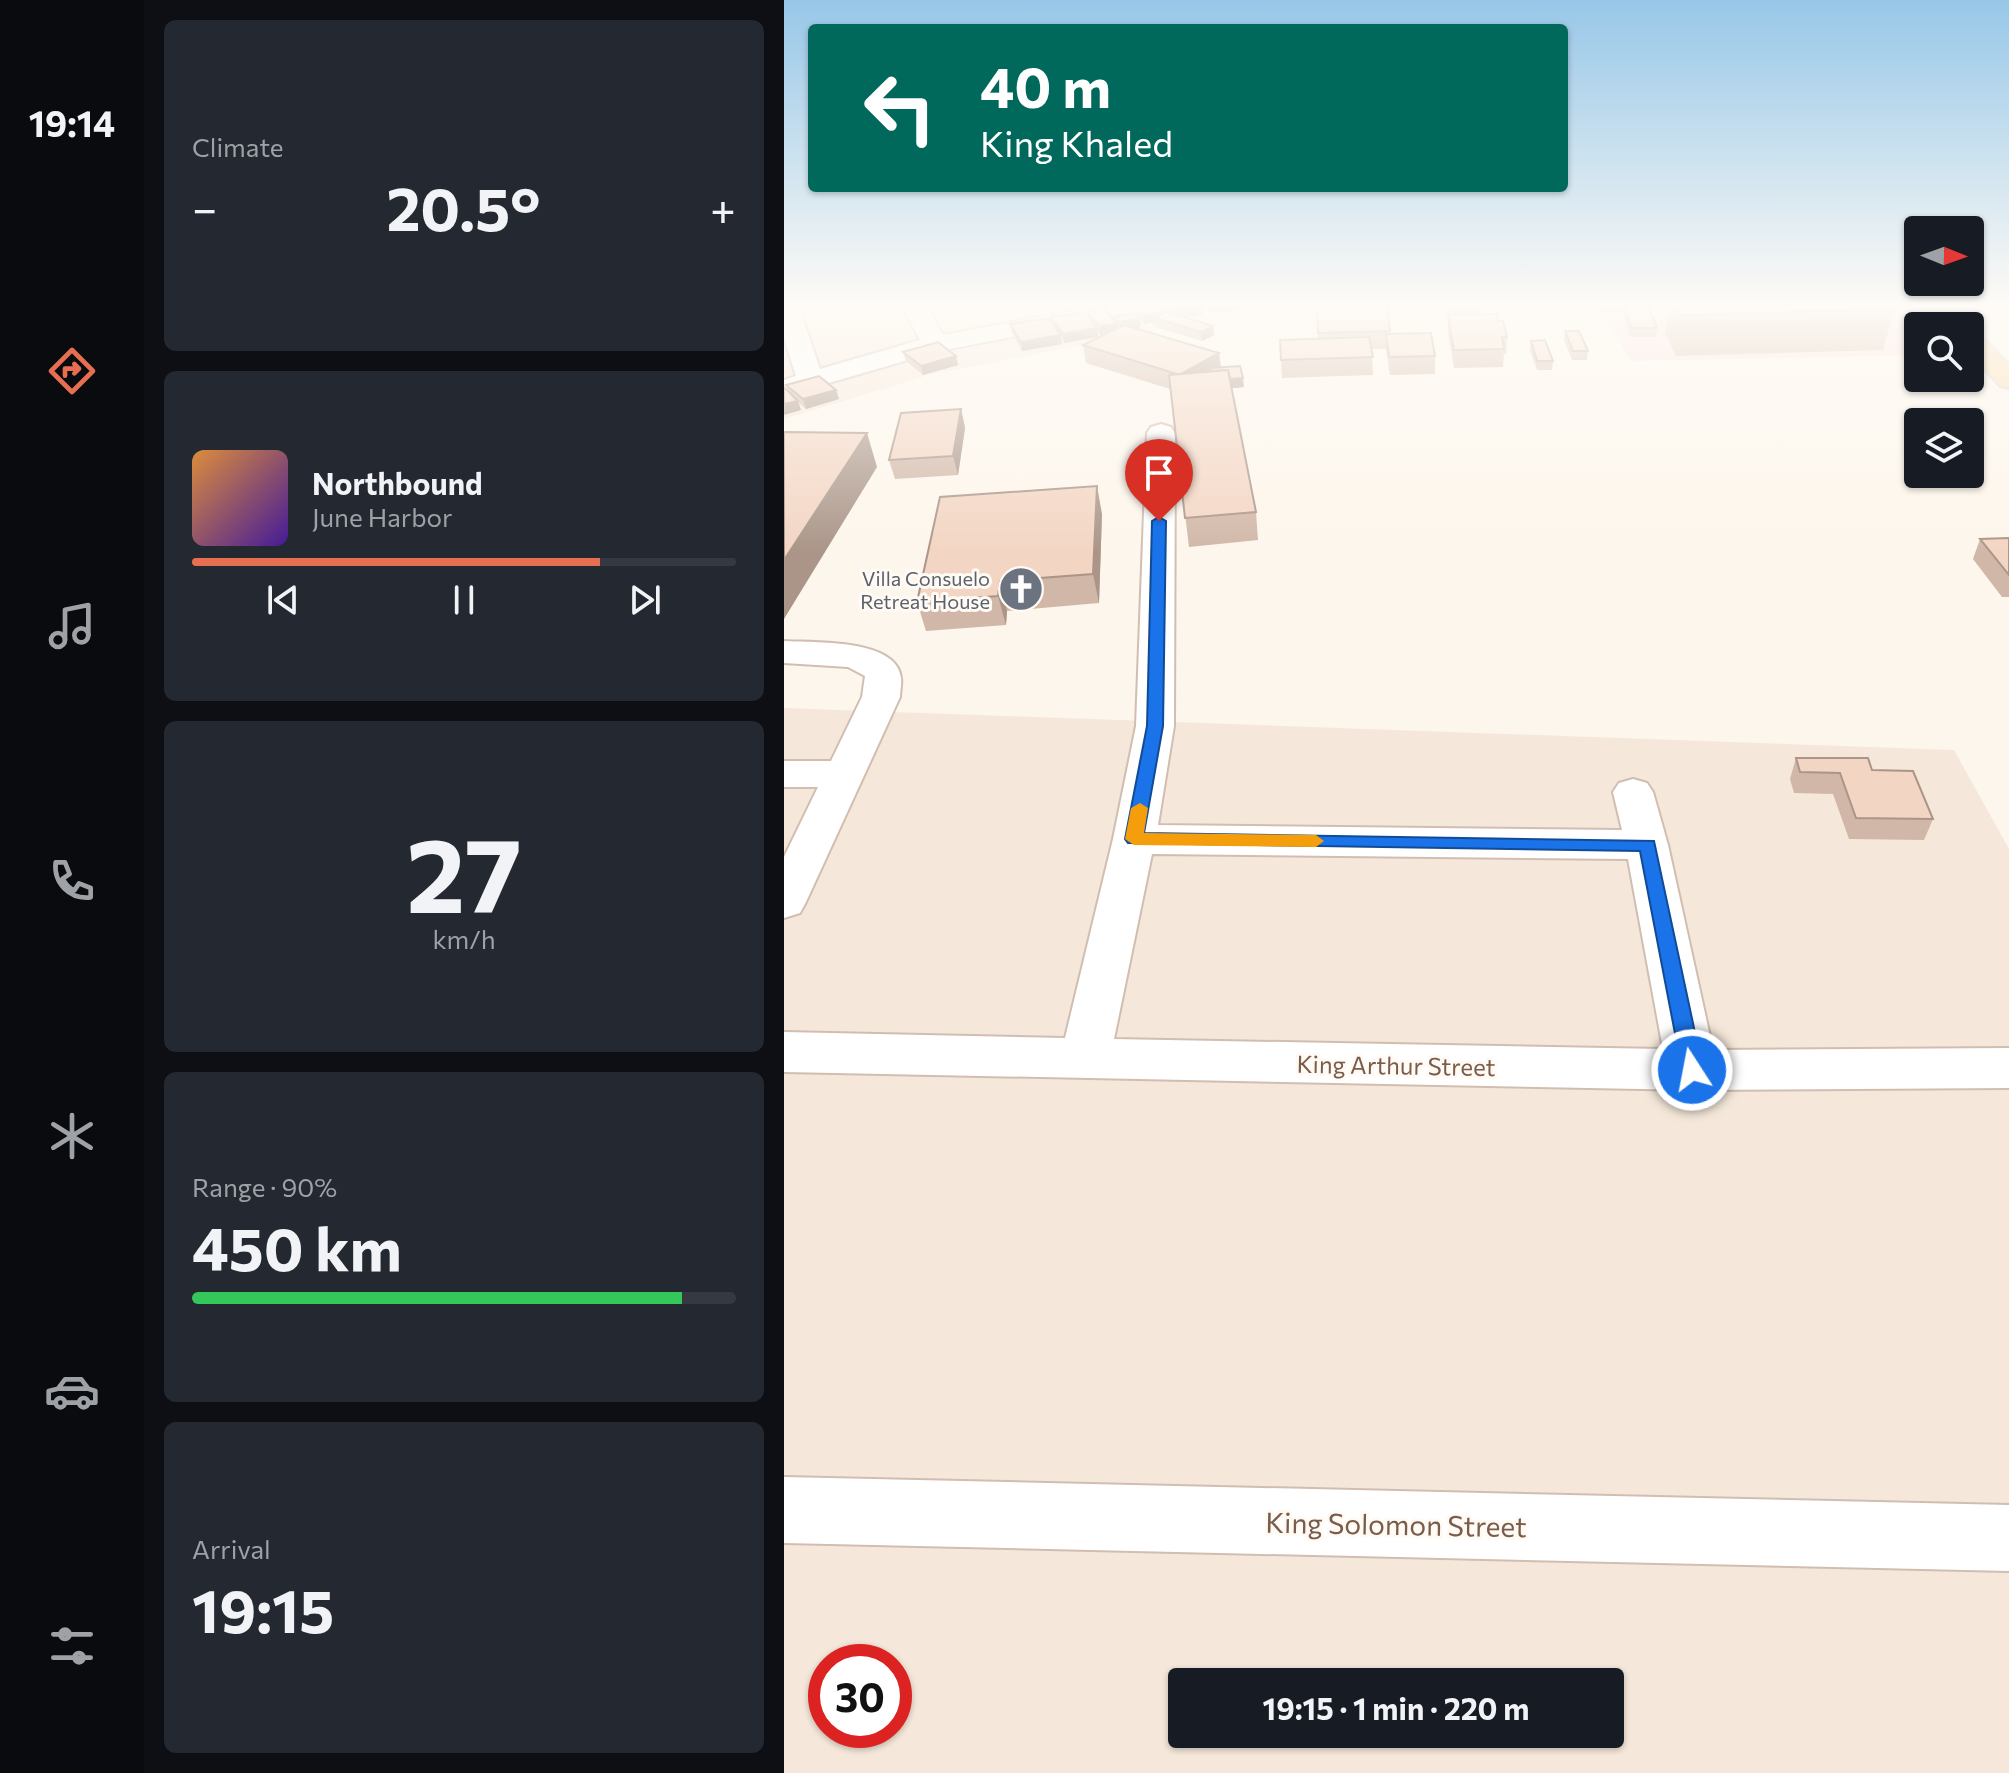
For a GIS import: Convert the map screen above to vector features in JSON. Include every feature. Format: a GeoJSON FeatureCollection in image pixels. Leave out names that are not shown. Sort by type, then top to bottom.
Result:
{"type":"FeatureCollection","features":[{"type":"Feature","properties":{"kind":"street"},"geometry":{"type":"LineString","coordinates":[[1085,1059],[1134,839],[1155,726],[1161,433]]}},
{"type":"Feature","properties":{"kind":"street"},"geometry":{"type":"LineString","coordinates":[[784,652],[854,656],[877,665],[883,676],[881,697],[784,902]]}},
{"type":"Feature","properties":{"kind":"street"},"geometry":{"type":"LineString","coordinates":[[784,774],[842,774]]}},
{"type":"Feature","properties":{"kind":"street"},"geometry":{"type":"LineString","coordinates":[[1633,792],[1647,845],[1692,1070]]}},
{"type":"Feature","properties":{"kind":"street"},"geometry":{"type":"LineString","coordinates":[[1134,839],[1647,845]]}},
{"type":"Feature","properties":{"kind":"street","name":"King Arthur Street"},"geometry":{"type":"LineString","coordinates":[[784,1052],[1692,1070],[2009,1068]]}},
{"type":"Feature","properties":{"kind":"street","name":"King Solomon Street"},"geometry":{"type":"LineString","coordinates":[[784,1510],[2009,1538]]}},
{"type":"Feature","properties":{"kind":"shaded area"},"geometry":{"type":"Polygon","coordinates":[[[784,388],[887,388],[784,419],[784,388]]]}},
{"type":"Feature","properties":{"kind":"shaded area"},"geometry":{"type":"Polygon","coordinates":[[[784,708],[1954,750],[2009,849],[2009,1773],[784,1773],[784,708]]]}},
{"type":"Feature","properties":{"kind":"building"},"geometry":{"type":"Polygon","coordinates":[[[784,388],[785,388],[798,401],[784,404],[784,388]]]}},
{"type":"Feature","properties":{"kind":"building"},"geometry":{"type":"Polygon","coordinates":[[[789,388],[836,390],[803,399],[789,388]]]}},
{"type":"Feature","properties":{"kind":"building"},"geometry":{"type":"Polygon","coordinates":[[[1170,388],[1231,388],[1256,512],[1185,518],[1170,388]]]}},
{"type":"Feature","properties":{"kind":"building"},"geometry":{"type":"Polygon","coordinates":[[[961,409],[953,456],[889,460],[901,413],[961,409]]]}},
{"type":"Feature","properties":{"kind":"building"},"geometry":{"type":"Polygon","coordinates":[[[784,432],[867,433],[784,560],[784,432]]]}},
{"type":"Feature","properties":{"kind":"building"},"geometry":{"type":"Polygon","coordinates":[[[1097,486],[1093,574],[1000,581],[998,596],[917,602],[940,497],[1097,486]]]}},
{"type":"Feature","properties":{"kind":"building"},"geometry":{"type":"Polygon","coordinates":[[[2009,538],[2009,575],[1980,539],[2009,538]]]}},
{"type":"Feature","properties":{"kind":"building"},"geometry":{"type":"Polygon","coordinates":[[[1796,758],[1868,758],[1872,770],[1913,771],[1933,819],[1856,818],[1840,773],[1800,772],[1796,758]]]}},
{"type":"Feature","properties":{"kind":"slow traffic"},"geometry":{"type":"LineString","coordinates":[[1140,808],[1134,839],[1316,841]]}},
{"type":"Feature","properties":{"kind":"place","name":"Villa Consuelo Retreat House"},"geometry":{"type":"Point","coordinates":[1021,589]}},
{"type":"Feature","properties":{"kind":"route"},"geometry":{"type":"LineString","coordinates":[[1159,521],[1155,726],[1134,839],[1647,845],[1692,1070]]}}]}
